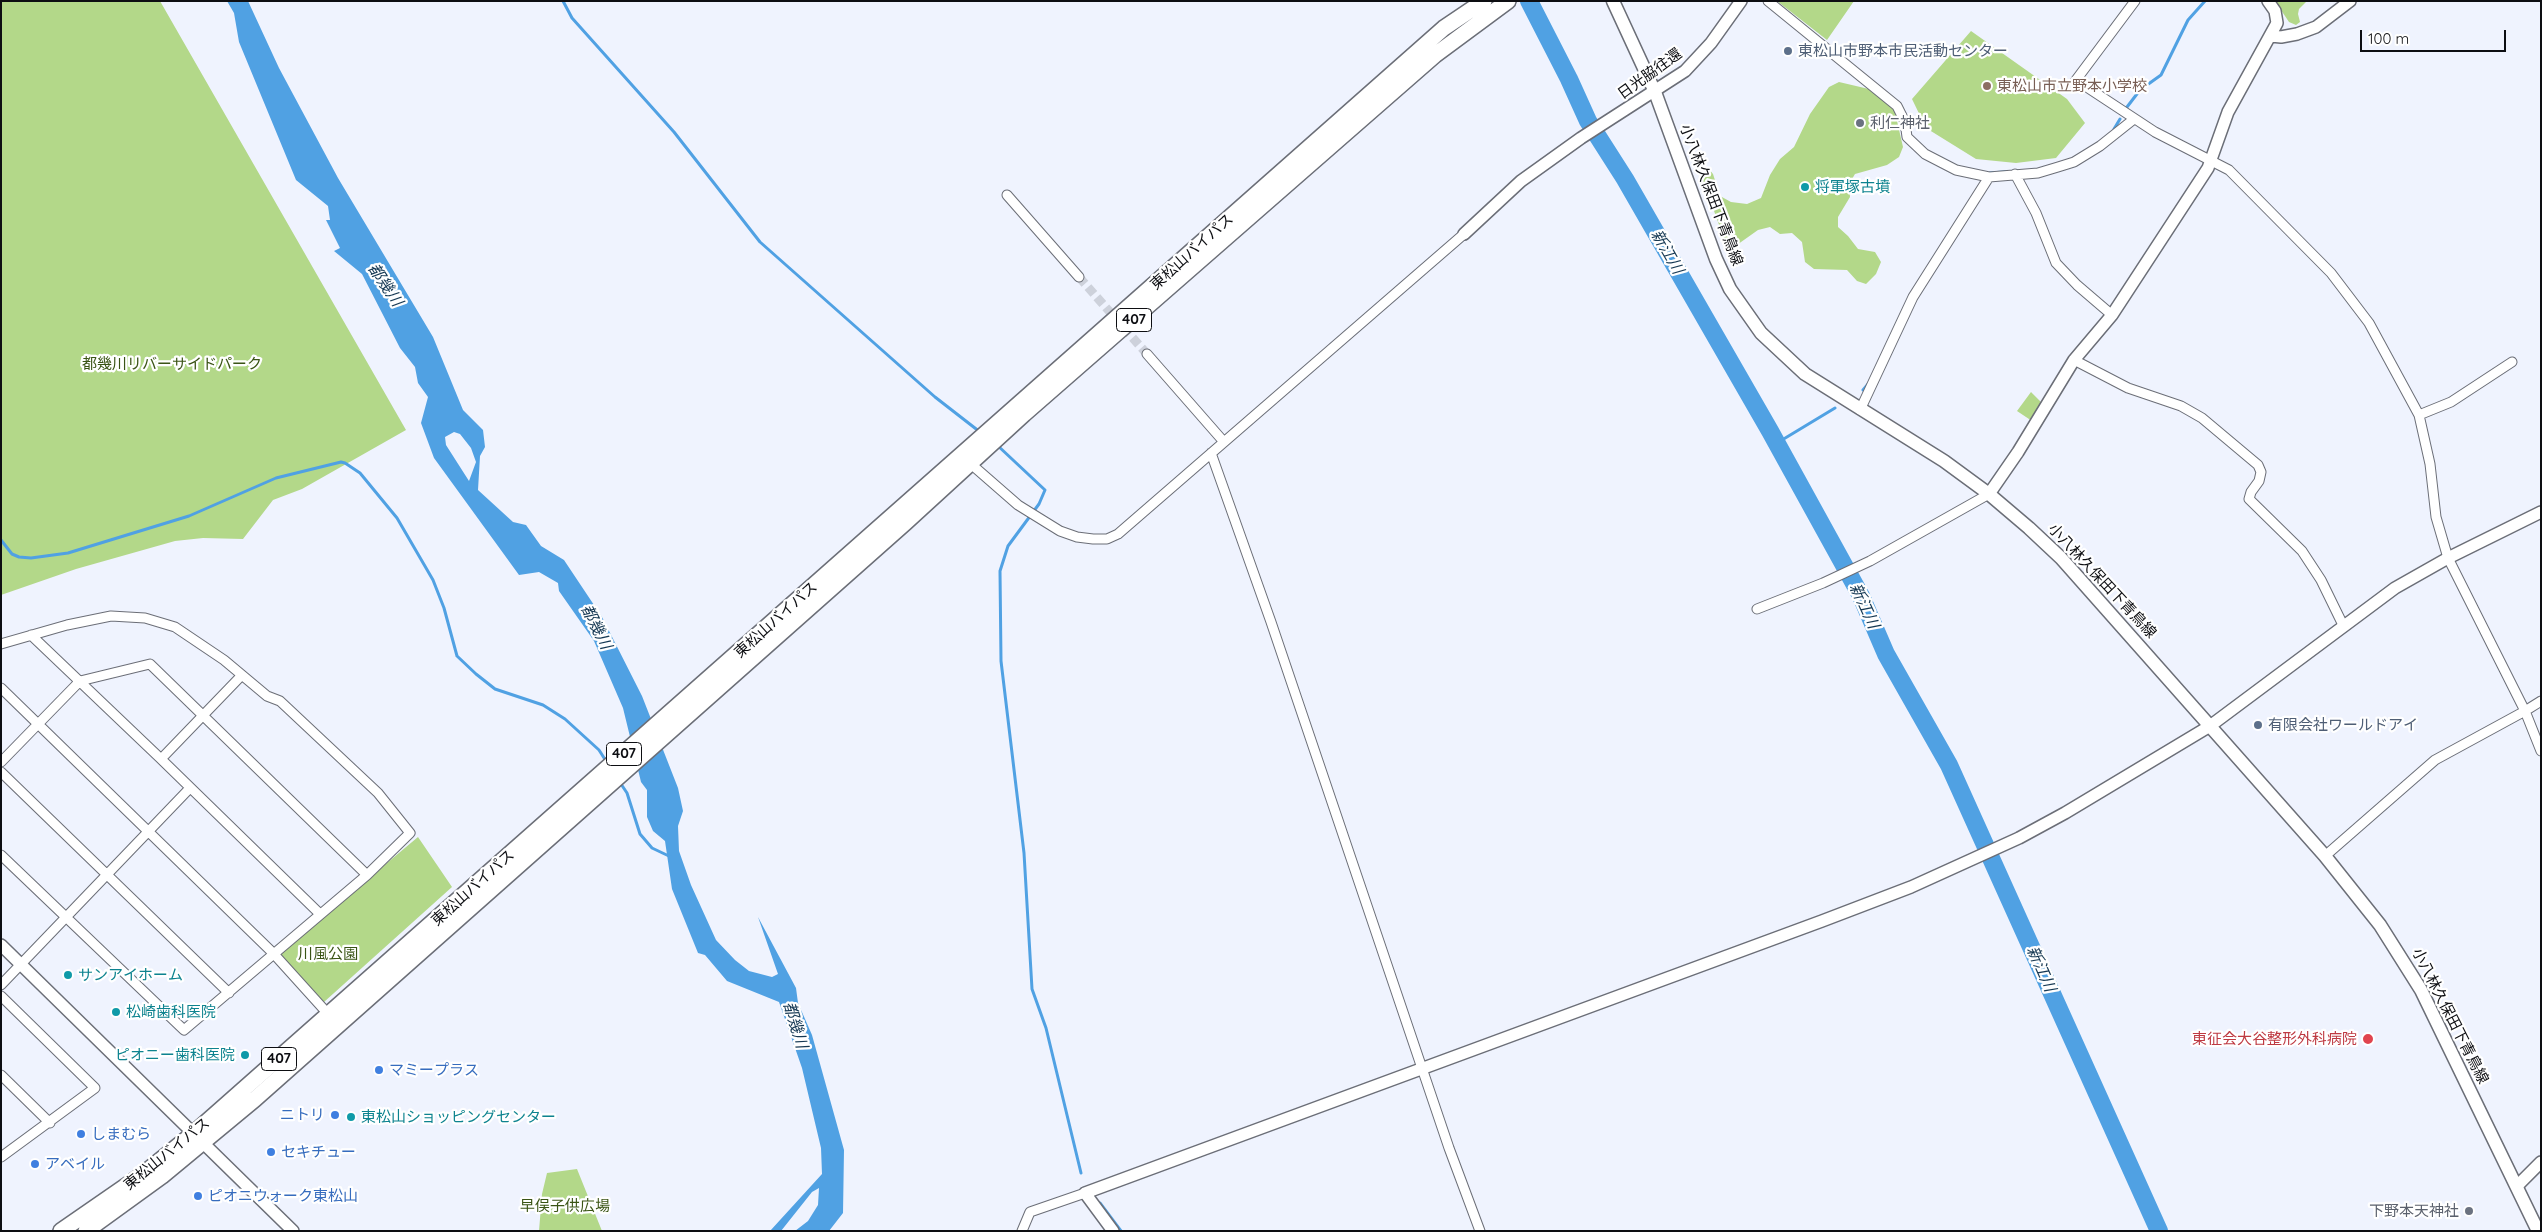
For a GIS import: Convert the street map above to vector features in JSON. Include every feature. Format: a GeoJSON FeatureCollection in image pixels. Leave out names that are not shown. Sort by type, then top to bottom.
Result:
{"type":"FeatureCollection","features":[{"type":"Feature","properties":{"kind":"highway","name":"東松山バイパス"},"geometry":{"type":"LineString","coordinates":[[86,1231],[199,1138],[492,881],[1444,28],[1484,1]]}},
{"type":"Feature","properties":{"kind":"highway","name":"東松山バイパス"},"geometry":{"type":"LineString","coordinates":[[764,639],[970,464],[1024,414],[1133,321],[1407,79],[1435,55],[1508,1]]}},
{"type":"Feature","properties":{"kind":"highway","name":"東松山バイパス"},"geometry":{"type":"LineString","coordinates":[[61,1231],[199,1138],[328,1015],[492,881]]}},
{"type":"Feature","properties":{"kind":"main road","name":"小八林久保田下青鳥線"},"geometry":{"type":"LineString","coordinates":[[1613,1],[1654,92],[1710,245],[1730,289],[1761,333],[1782,355],[1805,374],[1944,461],[1989,494],[2061,558],[2325,856],[2360,899],[2402,958],[2421,990],[2538,1231]]}},
{"type":"Feature","properties":{"kind":"street","name":"日光脇往還"},"geometry":{"type":"LineString","coordinates":[[1464,234],[1521,181],[1581,138],[1685,71],[1711,43],[1741,1]]}},
{"type":"Feature","properties":{"kind":"street"},"geometry":{"type":"LineString","coordinates":[[1768,1],[1897,106],[1905,122],[1907,137],[1925,154],[1956,170],[1989,177],[2038,173],[2074,162],[2100,146],[2134,119]]}},
{"type":"Feature","properties":{"kind":"street"},"geometry":{"type":"LineString","coordinates":[[2135,1],[2076,80],[2155,132],[2229,170],[2313,253],[2346,291],[2390,358],[2419,415],[2430,464],[2436,517],[2448,558],[2525,711],[2541,752]]}},
{"type":"Feature","properties":{"kind":"street"},"geometry":{"type":"LineString","coordinates":[[1757,608],[1823,583],[1870,560],[1989,494],[2018,452],[2084,345],[2112,315],[2140,275],[2212,160],[2228,112],[2271,36],[2277,19],[2268,1]]}},
{"type":"Feature","properties":{"kind":"street"},"geometry":{"type":"LineString","coordinates":[[2271,36],[2281,37],[2297,34],[2316,26],[2350,1]]}},
{"type":"Feature","properties":{"kind":"street"},"geometry":{"type":"LineString","coordinates":[[2015,174],[2036,213],[2056,263],[2077,285],[2112,315]]}},
{"type":"Feature","properties":{"kind":"street"},"geometry":{"type":"LineString","coordinates":[[1860,410],[1913,297],[1989,177]]}},
{"type":"Feature","properties":{"kind":"street"},"geometry":{"type":"LineString","coordinates":[[1007,195],[1079,277]]}},
{"type":"Feature","properties":{"kind":"street"},"geometry":{"type":"LineString","coordinates":[[970,464],[997,490],[1045,523],[1076,537],[1107,538],[1118,534],[1464,234]]}},
{"type":"Feature","properties":{"kind":"street"},"geometry":{"type":"LineString","coordinates":[[1147,354],[1224,442]]}},
{"type":"Feature","properties":{"kind":"street"},"geometry":{"type":"LineString","coordinates":[[2074,360],[2128,388],[2182,406],[2202,418],[2258,465],[2261,472],[2259,481],[2251,492],[2249,499],[2302,551],[2321,580],[2343,625]]}},
{"type":"Feature","properties":{"kind":"street"},"geometry":{"type":"LineString","coordinates":[[2419,415],[2451,402],[2512,362]]}},
{"type":"Feature","properties":{"kind":"street"},"geometry":{"type":"LineString","coordinates":[[1211,453],[1480,1231]]}},
{"type":"Feature","properties":{"kind":"street"},"geometry":{"type":"LineString","coordinates":[[1022,1231],[1030,1212],[1822,921],[1911,886],[2014,840],[2065,814],[2210,726],[2395,588],[2448,558],[2541,512]]}},
{"type":"Feature","properties":{"kind":"street"},"geometry":{"type":"LineString","coordinates":[[1,644],[67,625],[112,616],[145,618],[175,627],[242,675],[267,696],[280,701],[378,793],[410,833],[366,875],[184,1030],[1,855]]}},
{"type":"Feature","properties":{"kind":"street"},"geometry":{"type":"LineString","coordinates":[[31,635],[320,914]]}},
{"type":"Feature","properties":{"kind":"street"},"geometry":{"type":"LineString","coordinates":[[1,762],[80,681],[150,664],[366,875]]}},
{"type":"Feature","properties":{"kind":"street"},"geometry":{"type":"LineString","coordinates":[[161,759],[242,675]]}},
{"type":"Feature","properties":{"kind":"street"},"geometry":{"type":"LineString","coordinates":[[1,688],[273,953],[328,1015]]}},
{"type":"Feature","properties":{"kind":"street"},"geometry":{"type":"LineString","coordinates":[[2325,856],[2434,760],[2541,701]]}},
{"type":"Feature","properties":{"kind":"street"},"geometry":{"type":"LineString","coordinates":[[1,772],[229,992]]}},
{"type":"Feature","properties":{"kind":"street"},"geometry":{"type":"LineString","coordinates":[[1,985],[190,788]]}},
{"type":"Feature","properties":{"kind":"street"},"geometry":{"type":"LineString","coordinates":[[1,945],[293,1231]]}},
{"type":"Feature","properties":{"kind":"street"},"geometry":{"type":"LineString","coordinates":[[1,996],[95,1088],[50,1123],[2,1156]]}},
{"type":"Feature","properties":{"kind":"street"},"geometry":{"type":"LineString","coordinates":[[1,1076],[50,1123]]}},
{"type":"Feature","properties":{"kind":"street"},"geometry":{"type":"LineString","coordinates":[[2516,1186],[2541,1162]]}},
{"type":"Feature","properties":{"kind":"street"},"geometry":{"type":"LineString","coordinates":[[1085,1193],[1113,1231]]}},
{"type":"Feature","properties":{"kind":"green space","name":"都幾川リバーサイドパーク"},"geometry":{"type":"Polygon","coordinates":[[[1,1],[160,1],[406,430],[302,489],[273,500],[243,539],[203,538],[175,541],[76,569],[1,595],[1,1]]]}},
{"type":"Feature","properties":{"kind":"green space"},"geometry":{"type":"Polygon","coordinates":[[[1777,1],[1854,1],[1827,40],[1777,1]]]}},
{"type":"Feature","properties":{"kind":"green space"},"geometry":{"type":"Polygon","coordinates":[[[2275,1],[2307,1],[2299,9],[2300,22],[2296,25],[2289,22],[2275,1]]]}},
{"type":"Feature","properties":{"kind":"green space"},"geometry":{"type":"Polygon","coordinates":[[[1971,31],[2067,99],[2085,123],[2056,158],[2016,163],[1976,159],[1926,128],[1912,99],[1971,31]]]}},
{"type":"Feature","properties":{"kind":"green space"},"geometry":{"type":"Polygon","coordinates":[[[1839,82],[1873,90],[1894,108],[1903,147],[1899,157],[1887,165],[1855,174],[1849,184],[1850,197],[1838,217],[1838,227],[1858,249],[1875,252],[1881,262],[1876,274],[1866,284],[1857,281],[1847,270],[1814,269],[1805,262],[1802,242],[1792,233],[1780,234],[1770,227],[1758,230],[1734,247],[1726,244],[1701,175],[1704,168],[1708,168],[1713,174],[1720,196],[1731,202],[1747,204],[1761,198],[1770,175],[1780,159],[1794,147],[1810,114],[1829,87],[1839,82]]]}},
{"type":"Feature","properties":{"kind":"green space"},"geometry":{"type":"Polygon","coordinates":[[[2031,392],[2042,403],[2032,421],[2017,411],[2031,392]]]}},
{"type":"Feature","properties":{"kind":"green space","name":"川風公園"},"geometry":{"type":"Polygon","coordinates":[[[418,837],[452,887],[324,1002],[282,956],[282,951],[418,837]]]}},
{"type":"Feature","properties":{"kind":"green space","name":"早俣子供広場"},"geometry":{"type":"Polygon","coordinates":[[[577,1169],[602,1231],[539,1231],[542,1194],[547,1173],[577,1169]]]}},
{"type":"Feature","properties":{"kind":"water","name":"都幾川"},"geometry":{"type":"Polygon","coordinates":[[[227,1],[248,1],[279,68],[338,178],[433,337],[463,410],[483,430],[485,447],[480,456],[478,490],[513,522],[526,525],[541,546],[564,560],[602,617],[642,696],[678,788],[683,811],[678,826],[679,851],[691,885],[716,940],[735,960],[749,971],[772,977],[778,974],[758,917],[796,988],[798,1003],[812,1035],[844,1150],[843,1213],[829,1231],[795,1231],[808,1221],[818,1205],[819,1188],[812,1192],[781,1231],[770,1231],[822,1174],[821,1148],[802,1068],[779,1002],[727,981],[705,955],[698,953],[672,889],[665,841],[653,831],[647,817],[647,790],[641,782],[623,708],[594,641],[559,591],[558,583],[539,572],[519,575],[434,458],[421,423],[428,397],[418,383],[415,367],[400,348],[362,274],[334,251],[340,248],[326,220],[330,220],[328,206],[296,180],[239,42],[234,13],[227,1]],[[454,432],[445,437],[446,445],[469,481],[476,462],[471,448],[460,434],[454,432]]]}},
{"type":"Feature","properties":{"kind":"waterway"},"geometry":{"type":"LineString","coordinates":[[563,1],[572,18],[674,132],[760,242],[935,397],[980,432]]}},
{"type":"Feature","properties":{"kind":"waterway","name":"新江川"},"geometry":{"type":"LineString","coordinates":[[1529,1],[1588,121],[1625,179],[1770,431],[1861,596],[1886,654],[1949,765],[2159,1231]]}},
{"type":"Feature","properties":{"kind":"waterway"},"geometry":{"type":"LineString","coordinates":[[2127,107],[2140,90],[2161,75],[2188,20],[2205,1]]}},
{"type":"Feature","properties":{"kind":"waterway"},"geometry":{"type":"LineString","coordinates":[[2114,129],[2120,119]]}},
{"type":"Feature","properties":{"kind":"waterway"},"geometry":{"type":"LineString","coordinates":[[1990,173],[2017,171]]}},
{"type":"Feature","properties":{"kind":"waterway"},"geometry":{"type":"LineString","coordinates":[[1863,390],[1868,384]]}},
{"type":"Feature","properties":{"kind":"waterway"},"geometry":{"type":"LineString","coordinates":[[1777,443],[1835,408]]}},
{"type":"Feature","properties":{"kind":"waterway"},"geometry":{"type":"LineString","coordinates":[[997,445],[1045,490],[1039,504],[1008,546],[1000,571],[1001,661],[1024,853],[1032,989],[1046,1028],[1081,1173]]}},
{"type":"Feature","properties":{"kind":"waterway"},"geometry":{"type":"LineString","coordinates":[[1,540],[12,554],[19,557],[31,558],[68,553],[189,516],[276,478],[341,462],[345,463],[360,473],[397,518],[433,580],[444,608],[457,656],[495,689],[543,705],[565,719],[599,750],[606,761]]}},
{"type":"Feature","properties":{"kind":"waterway"},"geometry":{"type":"LineString","coordinates":[[619,781],[627,793],[640,834],[652,848],[671,857]]}},
{"type":"Feature","properties":{"kind":"waterway"},"geometry":{"type":"LineString","coordinates":[[1100,1203],[1121,1231]]}},
{"type":"Feature","properties":{"kind":"tunnel"},"geometry":{"type":"LineString","coordinates":[[1079,277],[1147,354]]}},
{"type":"Feature","properties":{"kind":"place","name":"東松山市野本市民活動センター"},"geometry":{"type":"Point","coordinates":[1788,51]}},
{"type":"Feature","properties":{"kind":"place","name":"東松山市立野本小学校"},"geometry":{"type":"Point","coordinates":[1987,86]}},
{"type":"Feature","properties":{"kind":"place","name":"利仁神社"},"geometry":{"type":"Point","coordinates":[1860,123]}},
{"type":"Feature","properties":{"kind":"place","name":"将軍塚古墳"},"geometry":{"type":"Point","coordinates":[1805,187]}},
{"type":"Feature","properties":{"kind":"place","name":"有限会社ワールドアイ"},"geometry":{"type":"Point","coordinates":[2258,725]}},
{"type":"Feature","properties":{"kind":"place","name":"サンアイホーム"},"geometry":{"type":"Point","coordinates":[68,975]}},
{"type":"Feature","properties":{"kind":"place","name":"松崎歯科医院"},"geometry":{"type":"Point","coordinates":[116,1012]}},
{"type":"Feature","properties":{"kind":"place","name":"東征会大谷整形外科病院"},"geometry":{"type":"Point","coordinates":[2368,1039]}},
{"type":"Feature","properties":{"kind":"place","name":"ピオニー歯科医院"},"geometry":{"type":"Point","coordinates":[245,1055]}},
{"type":"Feature","properties":{"kind":"place","name":"マミープラス"},"geometry":{"type":"Point","coordinates":[379,1070]}},
{"type":"Feature","properties":{"kind":"place","name":"ニトリ"},"geometry":{"type":"Point","coordinates":[335,1115]}},
{"type":"Feature","properties":{"kind":"place","name":"東松山ショッピングセンター"},"geometry":{"type":"Point","coordinates":[351,1117]}},
{"type":"Feature","properties":{"kind":"place","name":"しまむら"},"geometry":{"type":"Point","coordinates":[81,1134]}},
{"type":"Feature","properties":{"kind":"place","name":"セキチュー"},"geometry":{"type":"Point","coordinates":[271,1152]}},
{"type":"Feature","properties":{"kind":"place","name":"アベイル"},"geometry":{"type":"Point","coordinates":[35,1164]}},
{"type":"Feature","properties":{"kind":"place","name":"ピオニウォーク東松山"},"geometry":{"type":"Point","coordinates":[198,1196]}},
{"type":"Feature","properties":{"kind":"place","name":"下野本天神社"},"geometry":{"type":"Point","coordinates":[2469,1211]}}]}
